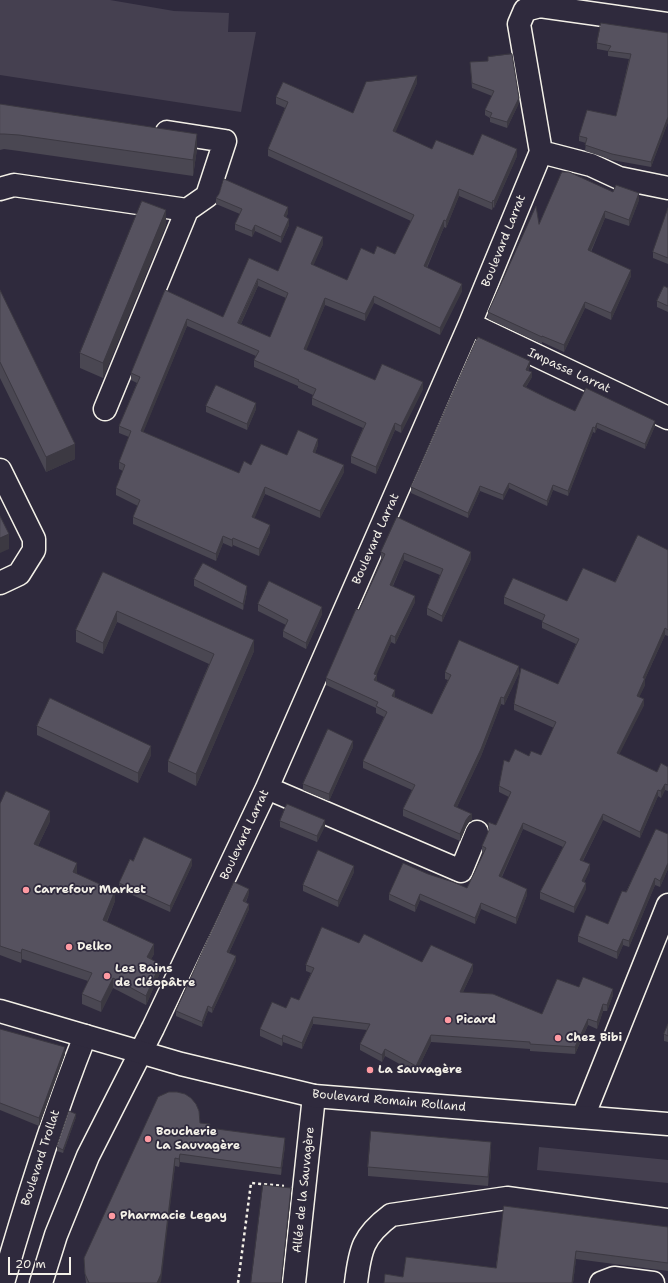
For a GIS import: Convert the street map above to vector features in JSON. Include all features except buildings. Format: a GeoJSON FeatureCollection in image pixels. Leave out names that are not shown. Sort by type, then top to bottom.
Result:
{"type":"FeatureCollection","features":[{"type":"Feature","properties":{"kind":"street"},"geometry":{"type":"LineString","coordinates":[[668,24],[540,6],[525,10],[519,24],[541,152],[590,165],[619,178],[668,188]]}},
{"type":"Feature","properties":{"kind":"street"},"geometry":{"type":"LineString","coordinates":[[105,409],[187,210],[207,196],[225,141],[149,129]]}},
{"type":"Feature","properties":{"kind":"street","name":"Boulevard Larrat"},"geometry":{"type":"LineString","coordinates":[[140,1053],[267,788],[470,324],[541,152]]}},
{"type":"Feature","properties":{"kind":"street"},"geometry":{"type":"LineString","coordinates":[[0,189],[14,185],[187,210]]}},
{"type":"Feature","properties":{"kind":"street","name":"Impasse Larrat"},"geometry":{"type":"LineString","coordinates":[[470,324],[668,418]]}},
{"type":"Feature","properties":{"kind":"street"},"geometry":{"type":"LineString","coordinates":[[0,470],[34,539],[34,550],[19,574],[0,583]]}},
{"type":"Feature","properties":{"kind":"street"},"geometry":{"type":"LineString","coordinates":[[267,788],[460,871],[477,832]]}},
{"type":"Feature","properties":{"kind":"street"},"geometry":{"type":"LineString","coordinates":[[583,1117],[668,905]]}},
{"type":"Feature","properties":{"kind":"street","name":"Boulevard Romain Rolland"},"geometry":{"type":"LineString","coordinates":[[0,1011],[140,1053],[314,1096],[668,1124]]}},
{"type":"Feature","properties":{"kind":"street","name":"Boulevard Trollat"},"geometry":{"type":"LineString","coordinates":[[3,1283],[27,1199],[62,1096],[85,1036]]}},
{"type":"Feature","properties":{"kind":"street"},"geometry":{"type":"LineString","coordinates":[[41,1283],[56,1235],[88,1156],[140,1053]]}},
{"type":"Feature","properties":{"kind":"street","name":"Allée de la Sauvagère"},"geometry":{"type":"LineString","coordinates":[[294,1283],[314,1096]]}},
{"type":"Feature","properties":{"kind":"street"},"geometry":{"type":"LineString","coordinates":[[356,1283],[360,1256],[366,1240],[377,1226],[391,1215],[507,1198],[668,1220]]}},
{"type":"Feature","properties":{"kind":"street"},"geometry":{"type":"LineString","coordinates":[[600,1283],[614,1278],[653,1283]]}},
{"type":"Feature","properties":{"kind":"path"},"geometry":{"type":"LineString","coordinates":[[238,1283],[251,1183],[304,1187]]}},
{"type":"Feature","properties":{"kind":"shaded area"},"geometry":{"type":"Polygon","coordinates":[[[0,0],[110,0],[174,11],[229,13],[228,32],[256,32],[241,112],[0,75],[0,0]]]}},
{"type":"Feature","properties":{"kind":"shaded area"},"geometry":{"type":"Polygon","coordinates":[[[539,1147],[668,1160],[668,1183],[537,1170],[539,1147]]]}},
{"type":"Feature","properties":{"kind":"place","name":"Carrefour Market"},"geometry":{"type":"Point","coordinates":[26,890]}},
{"type":"Feature","properties":{"kind":"place","name":"Delko"},"geometry":{"type":"Point","coordinates":[69,947]}},
{"type":"Feature","properties":{"kind":"place","name":"Les Bains de Cléopâtre"},"geometry":{"type":"Point","coordinates":[107,976]}},
{"type":"Feature","properties":{"kind":"place","name":"Picard"},"geometry":{"type":"Point","coordinates":[448,1020]}},
{"type":"Feature","properties":{"kind":"place","name":"Chez Bibi"},"geometry":{"type":"Point","coordinates":[558,1038]}},
{"type":"Feature","properties":{"kind":"place","name":"La Sauvagère"},"geometry":{"type":"Point","coordinates":[370,1070]}},
{"type":"Feature","properties":{"kind":"place","name":"Boucherie La Sauvagère"},"geometry":{"type":"Point","coordinates":[148,1139]}},
{"type":"Feature","properties":{"kind":"place","name":"Pharmacie Legay"},"geometry":{"type":"Point","coordinates":[112,1216]}}]}
